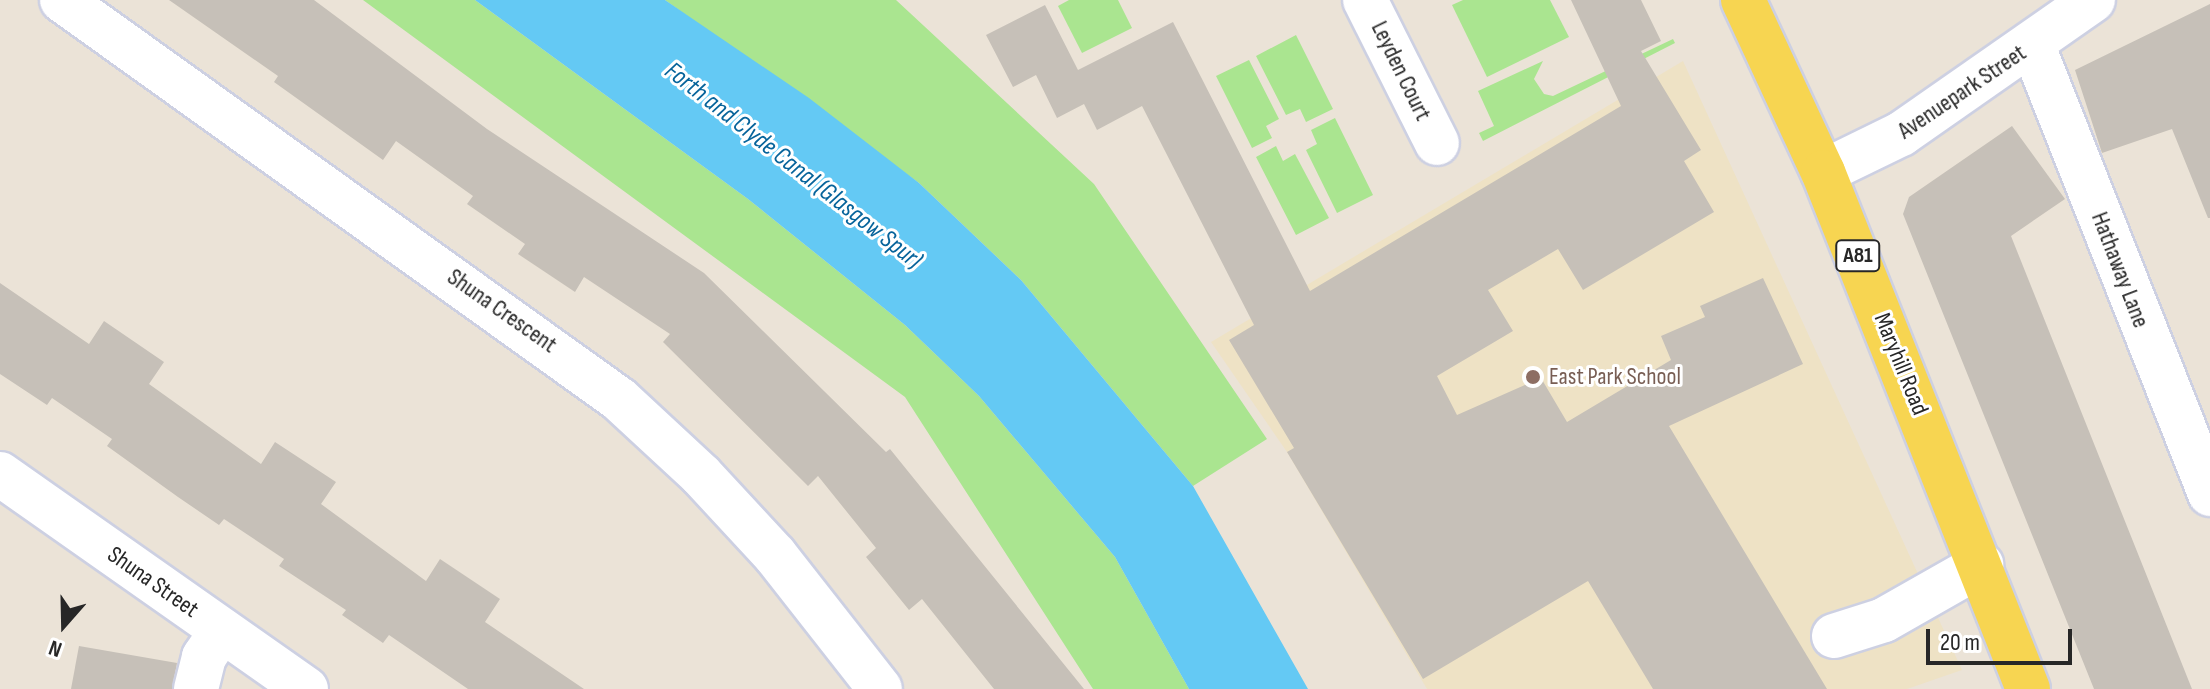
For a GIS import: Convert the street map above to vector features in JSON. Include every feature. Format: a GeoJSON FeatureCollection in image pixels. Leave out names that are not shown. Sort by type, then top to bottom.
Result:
{"type":"FeatureCollection","features":[{"type":"Feature","properties":{"kind":"main road","name":"Maryhill Road"},"geometry":{"type":"LineString","coordinates":[[1743,0],[1823,172],[2028,689]]}},
{"type":"Feature","properties":{"kind":"street","name":"Shuna Crescent"},"geometry":{"type":"LineString","coordinates":[[62,0],[608,389],[748,525],[880,689]]}},
{"type":"Feature","properties":{"kind":"street","name":"Leyden Court"},"geometry":{"type":"LineString","coordinates":[[1365,0],[1437,143]]}},
{"type":"Feature","properties":{"kind":"street","name":"Avenuepark Street"},"geometry":{"type":"LineString","coordinates":[[1823,172],[1901,134],[2093,0]]}},
{"type":"Feature","properties":{"kind":"street","name":"Hathaway Lane"},"geometry":{"type":"LineString","coordinates":[[2032,44],[2210,494]]}},
{"type":"Feature","properties":{"kind":"street","name":"Shuna Street"},"geometry":{"type":"LineString","coordinates":[[0,474],[306,689]]}},
{"type":"Feature","properties":{"kind":"street"},"geometry":{"type":"LineString","coordinates":[[1834,636],[1884,620],[1981,565]]}},
{"type":"Feature","properties":{"kind":"street"},"geometry":{"type":"LineString","coordinates":[[196,689],[204,657],[222,630]]}},
{"type":"Feature","properties":{"kind":"shaded area","name":"East Park School"},"geometry":{"type":"Polygon","coordinates":[[[1683,61],[1962,670],[1907,689],[1427,689],[1287,452],[1211,342],[1683,61]]]}},
{"type":"Feature","properties":{"kind":"green space"},"geometry":{"type":"Polygon","coordinates":[[[363,0],[475,0],[748,199],[905,325],[979,396],[1115,557],[1189,689],[1093,689],[905,397],[363,0]]]}},
{"type":"Feature","properties":{"kind":"green space"},"geometry":{"type":"Polygon","coordinates":[[[665,0],[896,0],[1094,184],[1267,439],[1193,486],[1021,280],[919,183],[665,0]]]}},
{"type":"Feature","properties":{"kind":"green space"},"geometry":{"type":"Polygon","coordinates":[[[1069,0],[1118,0],[1132,28],[1082,53],[1058,6],[1069,0]]]}},
{"type":"Feature","properties":{"kind":"green space"},"geometry":{"type":"Polygon","coordinates":[[[1463,0],[1550,0],[1569,37],[1487,77],[1452,5],[1463,0]]]}},
{"type":"Feature","properties":{"kind":"green space"},"geometry":{"type":"Polygon","coordinates":[[[1296,35],[1333,109],[1306,122],[1300,109],[1286,115],[1256,56],[1296,35]]]}},
{"type":"Feature","properties":{"kind":"green space"},"geometry":{"type":"Polygon","coordinates":[[[1673,39],[1675,43],[1483,141],[1479,133],[1494,126],[1478,91],[1543,61],[1534,79],[1544,94],[1553,96],[1673,39]]]}},
{"type":"Feature","properties":{"kind":"green space"},"geometry":{"type":"Polygon","coordinates":[[[1249,60],[1279,119],[1266,126],[1272,138],[1252,148],[1216,76],[1249,60]]]}},
{"type":"Feature","properties":{"kind":"green space"},"geometry":{"type":"Polygon","coordinates":[[[1335,118],[1373,195],[1337,213],[1306,150],[1317,144],[1311,130],[1335,118]]]}},
{"type":"Feature","properties":{"kind":"green space"},"geometry":{"type":"Polygon","coordinates":[[[1276,146],[1283,161],[1295,154],[1329,218],[1296,235],[1256,157],[1276,146]]]}},
{"type":"Feature","properties":{"kind":"water","name":"Forth and Clyde Canal (Glasgow Spur)"},"geometry":{"type":"Polygon","coordinates":[[[475,0],[665,0],[809,98],[919,183],[1021,280],[1193,486],[1308,689],[1189,689],[1115,557],[979,396],[905,325],[748,199],[475,0]]]}},
{"type":"Feature","properties":{"kind":"building"},"geometry":{"type":"Polygon","coordinates":[[[169,0],[314,0],[487,129],[704,273],[886,452],[890,449],[1084,689],[994,689],[922,599],[909,610],[866,557],[876,548],[818,476],[808,486],[663,342],[670,334],[584,277],[575,292],[518,254],[525,244],[467,204],[473,196],[396,141],[383,160],[274,82],[278,76],[169,0]]]}},
{"type":"Feature","properties":{"kind":"building","name":"East Park School"},"geometry":{"type":"Polygon","coordinates":[[[1571,0],[1641,0],[1661,41],[1641,51],[1701,150],[1684,161],[1714,212],[1583,290],[1558,249],[1488,290],[1513,331],[1437,376],[1457,415],[1541,378],[1567,422],[1671,360],[1661,336],[1705,317],[1700,306],[1763,278],[1803,364],[1669,426],[1827,689],[1653,689],[1588,581],[1423,679],[1287,452],[1294,448],[1229,340],[1254,325],[1142,106],[1097,130],[1084,104],[1057,118],[1036,75],[1013,87],[986,35],[1045,5],[1078,70],[1173,22],[1310,291],[1621,106],[1571,0]]]}},
{"type":"Feature","properties":{"kind":"building"},"geometry":{"type":"Polygon","coordinates":[[[2210,4],[2208,218],[2172,129],[2102,153],[2075,70],[2210,4]]]}},
{"type":"Feature","properties":{"kind":"building"},"geometry":{"type":"Polygon","coordinates":[[[2012,126],[2065,199],[2011,236],[2192,689],[2094,689],[1903,214],[1909,197],[2012,126]]]}},
{"type":"Feature","properties":{"kind":"building"},"geometry":{"type":"Polygon","coordinates":[[[0,283],[89,344],[104,321],[164,362],[149,384],[261,464],[275,442],[336,482],[321,504],[426,581],[440,559],[500,599],[485,622],[584,689],[468,689],[389,635],[383,643],[342,615],[346,610],[279,566],[284,559],[224,519],[219,525],[178,497],[107,446],[112,439],[52,398],[47,405],[0,374],[0,283]]]}},
{"type":"Feature","properties":{"kind":"building"},"geometry":{"type":"Polygon","coordinates":[[[79,646],[177,663],[172,689],[71,689],[79,646]]]}},
{"type":"Feature","properties":{"kind":"place","name":"East Park School"},"geometry":{"type":"Point","coordinates":[1533,377]}}]}
